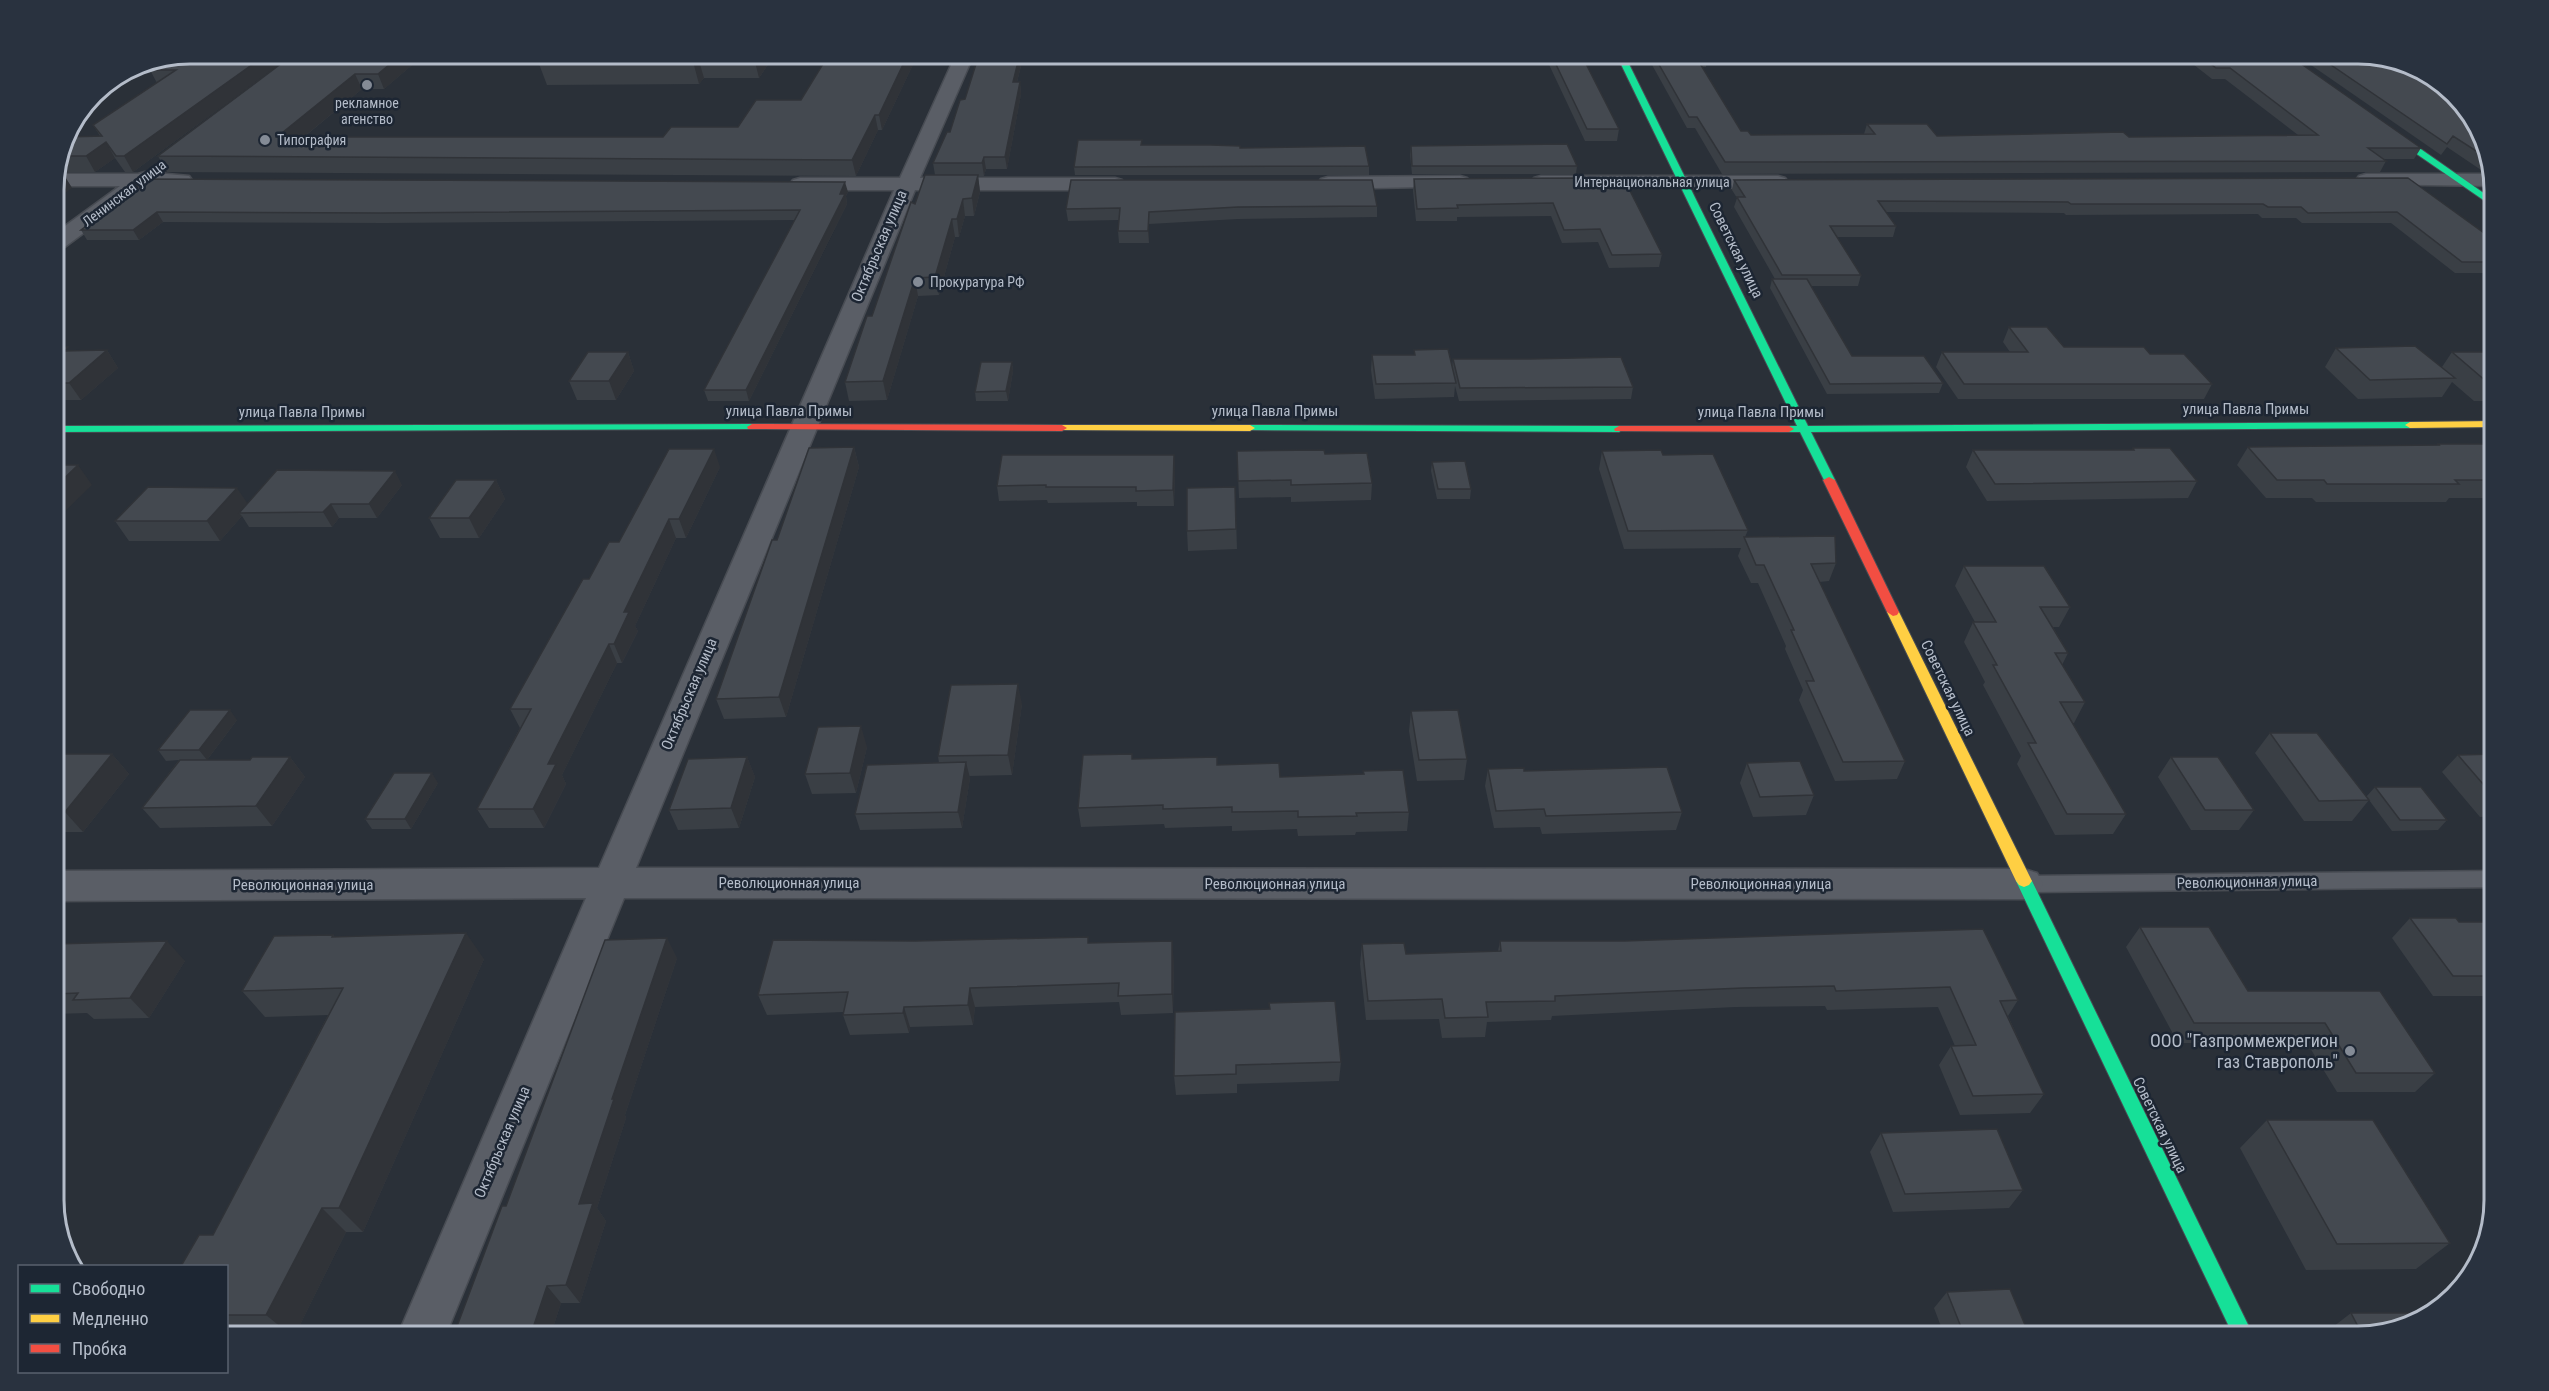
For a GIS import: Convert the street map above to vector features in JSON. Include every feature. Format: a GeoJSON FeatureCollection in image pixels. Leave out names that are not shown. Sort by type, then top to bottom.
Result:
{"type":"FeatureCollection","features":[{"type":"Feature","properties":{"kind":"street","name":"Октябрьская улица"},"geometry":{"type":"LineString","coordinates":[[426,1326],[609,883],[802,427],[906,184],[960,64]]}},
{"type":"Feature","properties":{"kind":"street","name":"Советская улица"},"geometry":{"type":"LineString","coordinates":[[1625,64],[2239,1326]]}},
{"type":"Feature","properties":{"kind":"street"},"geometry":{"type":"LineString","coordinates":[[2374,120],[2484,197]]}},
{"type":"Feature","properties":{"kind":"street","name":"Ленинская улица"},"geometry":{"type":"LineString","coordinates":[[65,236],[169,159]]}},
{"type":"Feature","properties":{"kind":"street"},"geometry":{"type":"LineString","coordinates":[[65,180],[201,180]]}},
{"type":"Feature","properties":{"kind":"street"},"geometry":{"type":"LineString","coordinates":[[2352,180],[2484,180]]}},
{"type":"Feature","properties":{"kind":"street"},"geometry":{"type":"LineString","coordinates":[[1313,183],[1480,182]]}},
{"type":"Feature","properties":{"kind":"street","name":"Интернациональная улица"},"geometry":{"type":"LineString","coordinates":[[1516,182],[1803,182]]}},
{"type":"Feature","properties":{"kind":"street"},"geometry":{"type":"LineString","coordinates":[[786,184],[1133,183]]}},
{"type":"Feature","properties":{"kind":"street","name":"улица Павла Примы"},"geometry":{"type":"LineString","coordinates":[[65,429],[802,427],[1804,429],[2484,424]]}},
{"type":"Feature","properties":{"kind":"street","name":"Революционная улица"},"geometry":{"type":"LineString","coordinates":[[65,886],[609,883],[2024,884]]}},
{"type":"Feature","properties":{"kind":"lane","name":"Революционная улица"},"geometry":{"type":"LineString","coordinates":[[2024,884],[2484,879]]}},
{"type":"Feature","properties":{"kind":"building"},"geometry":{"type":"Polygon","coordinates":[[[191,64],[253,64],[124,156],[116,156],[106,142],[86,156],[70,156],[77,137],[102,136],[93,125],[176,70],[154,70],[191,64]]]}},
{"type":"Feature","properties":{"kind":"building"},"geometry":{"type":"Polygon","coordinates":[[[281,64],[390,64],[378,74],[355,74],[277,137],[663,137],[671,127],[738,127],[756,100],[801,100],[823,64],[903,64],[879,115],[875,115],[852,160],[158,156],[281,64]]]}},
{"type":"Feature","properties":{"kind":"building"},"geometry":{"type":"Polygon","coordinates":[[[976,64],[1018,64],[1013,82],[1020,82],[1005,157],[984,157],[982,163],[933,163],[947,132],[950,132],[960,100],[965,99],[976,64]]]}},
{"type":"Feature","properties":{"kind":"building"},"geometry":{"type":"Polygon","coordinates":[[[1556,64],[1586,64],[1619,129],[1587,129],[1556,64]]]}},
{"type":"Feature","properties":{"kind":"building"},"geometry":{"type":"Polygon","coordinates":[[[1659,64],[1700,64],[1741,131],[1748,131],[1751,135],[1875,134],[1867,124],[1927,124],[1937,136],[2123,132],[2129,137],[2318,135],[2230,68],[2216,68],[2211,64],[2301,64],[2421,148],[2368,148],[2386,161],[1725,162],[1697,117],[1689,117],[1659,64]]]}},
{"type":"Feature","properties":{"kind":"building"},"geometry":{"type":"Polygon","coordinates":[[[2330,64],[2383,67],[2399,71],[2428,86],[2453,107],[2471,135],[2479,153],[2453,136],[2447,144],[2330,64]]]}},
{"type":"Feature","properties":{"kind":"building"},"geometry":{"type":"Polygon","coordinates":[[[1078,140],[1142,140],[1141,145],[1211,145],[1240,146],[1240,148],[1365,146],[1369,166],[1074,167],[1078,140]]]}},
{"type":"Feature","properties":{"kind":"building"},"geometry":{"type":"Polygon","coordinates":[[[1567,144],[1577,166],[1412,166],[1411,146],[1567,144]]]}},
{"type":"Feature","properties":{"kind":"building"},"geometry":{"type":"Polygon","coordinates":[[[925,175],[978,175],[972,198],[963,199],[957,219],[952,219],[935,277],[915,278],[883,381],[845,382],[867,316],[872,316],[911,202],[915,204],[925,175]]]}},
{"type":"Feature","properties":{"kind":"building"},"geometry":{"type":"Polygon","coordinates":[[[1585,178],[1588,185],[1627,185],[1662,254],[1612,255],[1600,229],[1564,230],[1553,203],[1457,205],[1458,208],[1417,209],[1414,179],[1585,178]]]}},
{"type":"Feature","properties":{"kind":"building"},"geometry":{"type":"Polygon","coordinates":[[[2408,178],[2484,233],[2484,262],[2462,262],[2397,212],[2308,213],[2301,207],[2268,207],[2263,204],[1878,201],[1896,226],[1830,226],[1861,275],[1782,275],[1737,197],[1745,197],[1734,180],[2408,178]]]}},
{"type":"Feature","properties":{"kind":"building"},"geometry":{"type":"Polygon","coordinates":[[[139,179],[845,182],[840,194],[845,194],[746,390],[704,390],[800,210],[157,212],[133,230],[81,230],[138,187],[135,183],[139,179]]]}},
{"type":"Feature","properties":{"kind":"building"},"geometry":{"type":"Polygon","coordinates":[[[1071,180],[1372,180],[1377,206],[1238,207],[1149,212],[1148,231],[1118,231],[1120,208],[1066,209],[1071,180]]]}},
{"type":"Feature","properties":{"kind":"building"},"geometry":{"type":"Polygon","coordinates":[[[1772,279],[1807,279],[1852,356],[1924,356],[1943,383],[1830,384],[1772,279]]]}},
{"type":"Feature","properties":{"kind":"building"},"geometry":{"type":"Polygon","coordinates":[[[2009,327],[2047,327],[2064,347],[2144,347],[2150,354],[2184,354],[2212,384],[1964,384],[1942,352],[2028,352],[2009,327]]]}},
{"type":"Feature","properties":{"kind":"building"},"geometry":{"type":"Polygon","coordinates":[[[2415,346],[2455,378],[2370,380],[2336,348],[2415,346]]]}},
{"type":"Feature","properties":{"kind":"building"},"geometry":{"type":"Polygon","coordinates":[[[1448,349],[1456,383],[1376,384],[1372,355],[1415,355],[1414,350],[1448,349]]]}},
{"type":"Feature","properties":{"kind":"building"},"geometry":{"type":"Polygon","coordinates":[[[107,350],[69,383],[65,383],[65,351],[107,350]]]}},
{"type":"Feature","properties":{"kind":"building"},"geometry":{"type":"Polygon","coordinates":[[[588,352],[628,352],[609,381],[569,381],[588,352]]]}},
{"type":"Feature","properties":{"kind":"building"},"geometry":{"type":"Polygon","coordinates":[[[2452,352],[2484,352],[2484,379],[2452,352]]]}},
{"type":"Feature","properties":{"kind":"building"},"geometry":{"type":"Polygon","coordinates":[[[1621,357],[1633,387],[1460,388],[1453,359],[1530,359],[1621,357]]]}},
{"type":"Feature","properties":{"kind":"building"},"geometry":{"type":"Polygon","coordinates":[[[981,362],[1012,362],[1006,391],[975,392],[981,362]]]}},
{"type":"Feature","properties":{"kind":"building"},"geometry":{"type":"Polygon","coordinates":[[[2484,444],[2484,480],[2455,480],[2459,484],[2327,484],[2324,480],[2277,480],[2248,447],[2484,444]]]}},
{"type":"Feature","properties":{"kind":"building"},"geometry":{"type":"Polygon","coordinates":[[[854,447],[779,697],[716,699],[772,540],[777,540],[809,448],[854,447]]]}},
{"type":"Feature","properties":{"kind":"building"},"geometry":{"type":"Polygon","coordinates":[[[2133,448],[2170,448],[2197,481],[1995,484],[1973,450],[2134,450],[2133,448]]]}},
{"type":"Feature","properties":{"kind":"building"},"geometry":{"type":"Polygon","coordinates":[[[669,449],[714,449],[679,519],[669,519],[624,612],[629,612],[614,644],[609,644],[548,764],[556,764],[533,809],[477,809],[531,709],[510,709],[583,579],[589,579],[609,542],[619,542],[669,449]]]}},
{"type":"Feature","properties":{"kind":"building"},"geometry":{"type":"Polygon","coordinates":[[[1324,450],[1325,454],[1367,453],[1372,483],[1291,485],[1291,480],[1238,481],[1237,451],[1324,450]]]}},
{"type":"Feature","properties":{"kind":"building"},"geometry":{"type":"Polygon","coordinates":[[[1661,450],[1663,455],[1713,454],[1748,530],[1628,531],[1602,451],[1661,450]]]}},
{"type":"Feature","properties":{"kind":"building"},"geometry":{"type":"Polygon","coordinates":[[[1002,455],[1174,455],[1173,490],[1136,491],[1136,487],[997,486],[1002,455]]]}},
{"type":"Feature","properties":{"kind":"building"},"geometry":{"type":"Polygon","coordinates":[[[1465,461],[1471,489],[1438,489],[1432,462],[1465,461]]]}},
{"type":"Feature","properties":{"kind":"building"},"geometry":{"type":"Polygon","coordinates":[[[65,465],[78,465],[65,477],[65,465]]]}},
{"type":"Feature","properties":{"kind":"building"},"geometry":{"type":"Polygon","coordinates":[[[277,470],[395,471],[369,504],[331,504],[323,512],[239,513],[277,470]]]}},
{"type":"Feature","properties":{"kind":"building"},"geometry":{"type":"Polygon","coordinates":[[[456,480],[496,480],[469,518],[429,518],[456,480]]]}},
{"type":"Feature","properties":{"kind":"building"},"geometry":{"type":"Polygon","coordinates":[[[148,487],[237,488],[207,521],[115,521],[148,487]]]}},
{"type":"Feature","properties":{"kind":"building"},"geometry":{"type":"Polygon","coordinates":[[[1235,487],[1236,529],[1187,531],[1187,488],[1235,487]]]}},
{"type":"Feature","properties":{"kind":"building"},"geometry":{"type":"Polygon","coordinates":[[[1835,536],[1836,563],[1811,564],[1905,761],[1843,762],[1806,681],[1814,681],[1791,630],[1794,630],[1764,565],[1756,565],[1744,537],[1835,536]]]}},
{"type":"Feature","properties":{"kind":"building"},"geometry":{"type":"Polygon","coordinates":[[[1964,566],[2044,566],[2070,607],[2040,607],[2068,653],[2055,653],[2085,702],[2060,702],[2126,814],[2067,814],[2028,743],[2036,743],[1993,665],[1997,665],[1973,622],[1996,622],[1964,566]]]}},
{"type":"Feature","properties":{"kind":"building"},"geometry":{"type":"Polygon","coordinates":[[[1018,684],[1008,755],[938,756],[951,685],[1018,684]]]}},
{"type":"Feature","properties":{"kind":"building"},"geometry":{"type":"Polygon","coordinates":[[[190,710],[230,710],[199,750],[158,750],[190,710]]]}},
{"type":"Feature","properties":{"kind":"building"},"geometry":{"type":"Polygon","coordinates":[[[1458,710],[1467,759],[1419,760],[1411,711],[1458,710]]]}},
{"type":"Feature","properties":{"kind":"building"},"geometry":{"type":"Polygon","coordinates":[[[861,726],[850,773],[805,774],[818,727],[861,726]]]}},
{"type":"Feature","properties":{"kind":"building"},"geometry":{"type":"Polygon","coordinates":[[[2270,733],[2317,733],[2369,800],[2319,801],[2270,733]]]}},
{"type":"Feature","properties":{"kind":"building"},"geometry":{"type":"Polygon","coordinates":[[[65,754],[112,754],[65,812],[65,754]]]}},
{"type":"Feature","properties":{"kind":"building"},"geometry":{"type":"Polygon","coordinates":[[[1132,754],[1132,759],[1217,757],[1217,765],[1279,763],[1280,777],[1403,770],[1409,812],[1298,817],[1298,811],[1232,812],[1232,807],[1163,809],[1163,805],[1078,808],[1083,755],[1132,754]]]}},
{"type":"Feature","properties":{"kind":"building"},"geometry":{"type":"Polygon","coordinates":[[[2484,754],[2484,785],[2458,755],[2484,754]]]}},
{"type":"Feature","properties":{"kind":"building"},"geometry":{"type":"Polygon","coordinates":[[[252,757],[290,757],[256,806],[142,808],[180,760],[250,760],[252,757]]]}},
{"type":"Feature","properties":{"kind":"building"},"geometry":{"type":"Polygon","coordinates":[[[747,757],[731,808],[669,810],[688,759],[747,757]]]}},
{"type":"Feature","properties":{"kind":"building"},"geometry":{"type":"Polygon","coordinates":[[[2171,757],[2218,757],[2254,810],[2205,810],[2171,757]]]}},
{"type":"Feature","properties":{"kind":"building"},"geometry":{"type":"Polygon","coordinates":[[[1800,761],[1814,795],[1760,797],[1747,763],[1800,761]]]}},
{"type":"Feature","properties":{"kind":"building"},"geometry":{"type":"Polygon","coordinates":[[[966,762],[958,812],[855,814],[867,765],[966,762]]]}},
{"type":"Feature","properties":{"kind":"building"},"geometry":{"type":"Polygon","coordinates":[[[1667,767],[1682,812],[1546,816],[1544,809],[1496,811],[1488,769],[1524,768],[1524,771],[1667,767]]]}},
{"type":"Feature","properties":{"kind":"building"},"geometry":{"type":"Polygon","coordinates":[[[394,773],[432,773],[405,819],[365,819],[394,773]]]}},
{"type":"Feature","properties":{"kind":"building"},"geometry":{"type":"Polygon","coordinates":[[[2375,787],[2421,787],[2447,820],[2400,820],[2375,787]]]}},
{"type":"Feature","properties":{"kind":"building"},"geometry":{"type":"Polygon","coordinates":[[[2410,918],[2456,918],[2459,922],[2484,922],[2484,976],[2453,976],[2410,918]]]}},
{"type":"Feature","properties":{"kind":"building"},"geometry":{"type":"Polygon","coordinates":[[[2140,927],[2209,927],[2248,991],[2380,991],[2435,1073],[2356,1073],[2325,1023],[2194,1023],[2140,927]]]}},
{"type":"Feature","properties":{"kind":"building"},"geometry":{"type":"Polygon","coordinates":[[[1983,929],[2018,1000],[2000,1001],[2044,1094],[1973,1096],[1951,1046],[1976,1045],[1950,987],[1836,991],[1834,986],[1743,988],[1555,996],[1555,1001],[1486,1002],[1488,1017],[1445,1018],[1442,999],[1368,1001],[1362,944],[1404,943],[1406,954],[1501,951],[1500,941],[1624,941],[1983,929]]]}},
{"type":"Feature","properties":{"kind":"building"},"geometry":{"type":"Polygon","coordinates":[[[466,933],[339,1208],[322,1208],[266,1315],[228,1315],[228,1265],[182,1265],[199,1235],[213,1235],[343,988],[242,991],[274,936],[333,935],[332,937],[466,933]]]}},
{"type":"Feature","properties":{"kind":"building"},"geometry":{"type":"Polygon","coordinates":[[[1088,937],[1088,943],[1172,941],[1172,994],[1118,996],[1119,983],[970,988],[968,1005],[904,1007],[903,1013],[843,1015],[848,992],[758,995],[773,940],[915,941],[1088,937]]]}},
{"type":"Feature","properties":{"kind":"building"},"geometry":{"type":"Polygon","coordinates":[[[667,938],[579,1204],[593,1203],[566,1285],[547,1286],[534,1326],[457,1326],[502,1206],[506,1206],[605,940],[667,938]]]}},
{"type":"Feature","properties":{"kind":"building"},"geometry":{"type":"Polygon","coordinates":[[[167,941],[130,998],[73,1000],[78,993],[65,994],[65,944],[167,941]]]}},
{"type":"Feature","properties":{"kind":"building"},"geometry":{"type":"Polygon","coordinates":[[[1335,1001],[1341,1062],[1236,1065],[1236,1074],[1174,1076],[1175,1012],[1270,1009],[1269,1003],[1335,1001]]]}},
{"type":"Feature","properties":{"kind":"building"},"geometry":{"type":"Polygon","coordinates":[[[2267,1120],[2373,1120],[2450,1243],[2337,1244],[2267,1120]]]}},
{"type":"Feature","properties":{"kind":"building"},"geometry":{"type":"Polygon","coordinates":[[[1997,1129],[2023,1190],[1905,1194],[1881,1133],[1997,1129]]]}},
{"type":"Feature","properties":{"kind":"building"},"geometry":{"type":"Polygon","coordinates":[[[2010,1289],[2025,1326],[1961,1326],[1947,1292],[2010,1289]]]}},
{"type":"Feature","properties":{"kind":"building"},"geometry":{"type":"Polygon","coordinates":[[[2351,1313],[2415,1313],[2391,1322],[2358,1326],[2351,1313]]]}},
{"type":"Feature","properties":{"kind":"traffic: fast"},"geometry":{"type":"LineString","coordinates":[[1625,64],[1829,480]]}},
{"type":"Feature","properties":{"kind":"traffic: fast"},"geometry":{"type":"LineString","coordinates":[[2382,126],[2484,197]]}},
{"type":"Feature","properties":{"kind":"traffic: fast"},"geometry":{"type":"LineString","coordinates":[[1789,429],[2410,425]]}},
{"type":"Feature","properties":{"kind":"traffic: fast"},"geometry":{"type":"LineString","coordinates":[[65,429],[752,427]]}},
{"type":"Feature","properties":{"kind":"traffic: fast"},"geometry":{"type":"LineString","coordinates":[[1250,428],[1619,429]]}},
{"type":"Feature","properties":{"kind":"traffic: fast"},"geometry":{"type":"LineString","coordinates":[[2024,881],[2239,1326]]}},
{"type":"Feature","properties":{"kind":"traffic: slow"},"geometry":{"type":"LineString","coordinates":[[2410,425],[2484,424]]}},
{"type":"Feature","properties":{"kind":"traffic: slow"},"geometry":{"type":"LineString","coordinates":[[1062,428],[1250,428]]}},
{"type":"Feature","properties":{"kind":"traffic: slow"},"geometry":{"type":"LineString","coordinates":[[1893,612],[2024,881]]}},
{"type":"Feature","properties":{"kind":"traffic: jam"},"geometry":{"type":"LineString","coordinates":[[752,427],[1062,428]]}},
{"type":"Feature","properties":{"kind":"traffic: jam"},"geometry":{"type":"LineString","coordinates":[[1619,429],[1789,429]]}},
{"type":"Feature","properties":{"kind":"traffic: jam"},"geometry":{"type":"LineString","coordinates":[[1829,480],[1893,612]]}},
{"type":"Feature","properties":{"kind":"place","name":"рекламное агенство"},"geometry":{"type":"Point","coordinates":[367,85]}},
{"type":"Feature","properties":{"kind":"place","name":"Типография"},"geometry":{"type":"Point","coordinates":[265,140]}},
{"type":"Feature","properties":{"kind":"place","name":"Прокуратура РФ"},"geometry":{"type":"Point","coordinates":[918,282]}},
{"type":"Feature","properties":{"kind":"place","name":"ООО \"Газпроммежрегион газ Ставрополь\""},"geometry":{"type":"Point","coordinates":[2350,1051]}}]}
